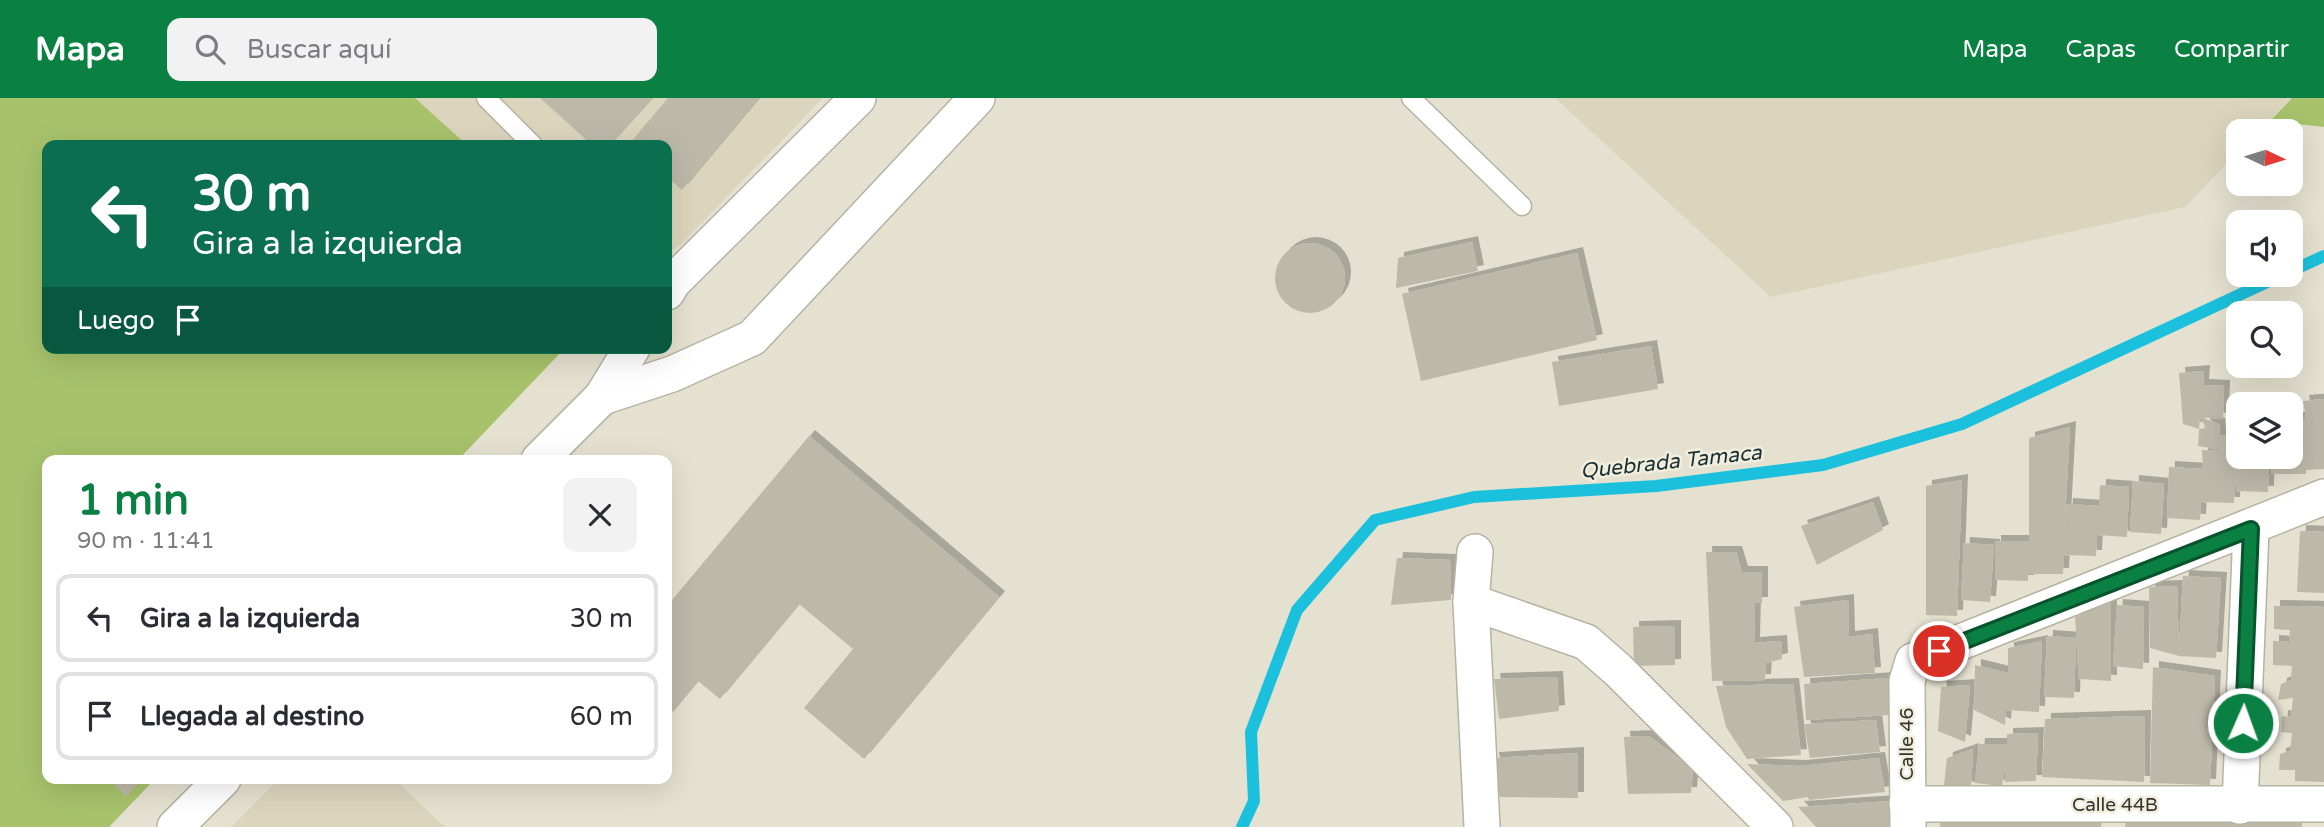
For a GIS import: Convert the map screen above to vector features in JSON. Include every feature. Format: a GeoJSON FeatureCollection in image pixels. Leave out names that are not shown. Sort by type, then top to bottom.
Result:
{"type":"FeatureCollection","features":[{"type":"Feature","properties":{"kind":"street"},"geometry":{"type":"LineString","coordinates":[[672,281],[858,98]]}},
{"type":"Feature","properties":{"kind":"street"},"geometry":{"type":"LineString","coordinates":[[602,397],[672,374],[752,338],[977,98]]}},
{"type":"Feature","properties":{"kind":"street"},"geometry":{"type":"LineString","coordinates":[[544,455],[602,397],[628,354]]}},
{"type":"Feature","properties":{"kind":"street"},"geometry":{"type":"LineString","coordinates":[[2240,806],[2251,529],[2324,497]]}},
{"type":"Feature","properties":{"kind":"street","name":"Calle 46"},"geometry":{"type":"LineString","coordinates":[[1907,815],[1907,681],[1913,662],[2251,529]]}},
{"type":"Feature","properties":{"kind":"street"},"geometry":{"type":"LineString","coordinates":[[1475,552],[1471,602],[1482,827]]}},
{"type":"Feature","properties":{"kind":"street"},"geometry":{"type":"LineString","coordinates":[[1471,602],[1586,642],[1618,670],[1775,827]]}},
{"type":"Feature","properties":{"kind":"street"},"geometry":{"type":"LineString","coordinates":[[175,827],[218,784]]}},
{"type":"Feature","properties":{"kind":"street","name":"Calle 44B"},"geometry":{"type":"LineString","coordinates":[[1907,815],[2114,816],[2240,806],[2316,812]]}},
{"type":"Feature","properties":{"kind":"lane"},"geometry":{"type":"LineString","coordinates":[[486,98],[528,140]]}},
{"type":"Feature","properties":{"kind":"lane"},"geometry":{"type":"LineString","coordinates":[[1411,98],[1521,205]]}},
{"type":"Feature","properties":{"kind":"shaded area"},"geometry":{"type":"Polygon","coordinates":[[[415,98],[823,98],[672,250],[672,140],[461,140],[415,98]]]}},
{"type":"Feature","properties":{"kind":"shaded area"},"geometry":{"type":"Polygon","coordinates":[[[1555,98],[2291,98],[2271,119],[2226,119],[2226,164],[2185,207],[1771,297],[1555,98]]]}},
{"type":"Feature","properties":{"kind":"shaded area"},"geometry":{"type":"Polygon","coordinates":[[[274,784],[399,784],[445,827],[231,827],[274,784]]]}},
{"type":"Feature","properties":{"kind":"green space"},"geometry":{"type":"Polygon","coordinates":[[[0,98],[415,98],[461,140],[42,140],[42,354],[559,354],[463,455],[42,455],[42,784],[150,784],[109,827],[0,827],[0,98]]]}},
{"type":"Feature","properties":{"kind":"green space"},"geometry":{"type":"Polygon","coordinates":[[[2292,98],[2324,98],[2324,127],[2303,125],[2303,119],[2272,119],[2292,98]]]}},
{"type":"Feature","properties":{"kind":"building"},"geometry":{"type":"Polygon","coordinates":[[[540,98],[653,98],[615,140],[586,140],[540,98]]]}},
{"type":"Feature","properties":{"kind":"building"},"geometry":{"type":"Polygon","coordinates":[[[668,98],[759,98],[682,190],[672,181],[672,140],[632,140],[668,98]]]}},
{"type":"Feature","properties":{"kind":"building"},"geometry":{"type":"Polygon","coordinates":[[[1472,242],[1478,271],[1396,288],[1398,258],[1472,242]]]}},
{"type":"Feature","properties":{"kind":"building"},"geometry":{"type":"Polygon","coordinates":[[[1310,243],[1335,253],[1345,278],[1335,303],[1310,313],[1285,303],[1275,278],[1285,253],[1310,243]]]}},
{"type":"Feature","properties":{"kind":"building"},"geometry":{"type":"Polygon","coordinates":[[[1577,253],[1597,340],[1421,381],[1402,294],[1577,253]]]}},
{"type":"Feature","properties":{"kind":"building"},"geometry":{"type":"Polygon","coordinates":[[[1651,346],[1658,389],[1559,406],[1552,362],[1651,346]]]}},
{"type":"Feature","properties":{"kind":"building"},"geometry":{"type":"Polygon","coordinates":[[[2204,371],[2203,385],[2224,386],[2223,419],[2200,417],[2199,429],[2183,424],[2179,373],[2204,371]]]}},
{"type":"Feature","properties":{"kind":"building"},"geometry":{"type":"Polygon","coordinates":[[[2324,399],[2324,469],[2306,470],[2306,474],[2271,474],[2271,469],[2303,469],[2303,418],[2306,418],[2303,401],[2324,399]]]}},
{"type":"Feature","properties":{"kind":"building"},"geometry":{"type":"Polygon","coordinates":[[[2200,417],[2219,424],[2220,435],[2226,436],[2226,450],[2198,446],[2199,429],[2206,428],[2200,417]]]}},
{"type":"Feature","properties":{"kind":"building"},"geometry":{"type":"Polygon","coordinates":[[[2070,427],[2064,537],[2067,504],[2099,506],[2100,485],[2129,487],[2127,537],[2097,535],[2096,556],[2064,555],[2063,574],[2028,574],[2028,581],[1995,580],[1995,541],[2029,541],[2029,438],[2070,427]]]}},
{"type":"Feature","properties":{"kind":"building"},"geometry":{"type":"Polygon","coordinates":[[[809,436],[999,597],[864,759],[804,708],[853,649],[799,604],[720,699],[698,681],[672,712],[672,600],[809,436]]]}},
{"type":"Feature","properties":{"kind":"building"},"geometry":{"type":"Polygon","coordinates":[[[2202,450],[2226,451],[2226,469],[2236,469],[2234,503],[2201,502],[2200,520],[2167,518],[2169,467],[2203,469],[2202,450]]]}},
{"type":"Feature","properties":{"kind":"building"},"geometry":{"type":"Polygon","coordinates":[[[2237,469],[2269,469],[2268,492],[2236,491],[2237,469]]]}},
{"type":"Feature","properties":{"kind":"building"},"geometry":{"type":"Polygon","coordinates":[[[1962,480],[1957,616],[1926,615],[1926,486],[1962,480]]]}},
{"type":"Feature","properties":{"kind":"building"},"geometry":{"type":"Polygon","coordinates":[[[2133,481],[2164,484],[2161,534],[2130,532],[2133,481]]]}},
{"type":"Feature","properties":{"kind":"building"},"geometry":{"type":"Polygon","coordinates":[[[1873,502],[1883,530],[1817,565],[1801,526],[1873,502]]]}},
{"type":"Feature","properties":{"kind":"building"},"geometry":{"type":"Polygon","coordinates":[[[2300,531],[2324,532],[2324,593],[2297,592],[2300,531]]]}},
{"type":"Feature","properties":{"kind":"building"},"geometry":{"type":"Polygon","coordinates":[[[1964,543],[1994,545],[1990,602],[1961,600],[1964,543]]]}},
{"type":"Feature","properties":{"kind":"building"},"geometry":{"type":"Polygon","coordinates":[[[1706,552],[1736,552],[1742,572],[1762,572],[1762,603],[1755,603],[1754,643],[1781,641],[1782,659],[1766,663],[1765,680],[1712,681],[1706,552]]]}},
{"type":"Feature","properties":{"kind":"building"},"geometry":{"type":"Polygon","coordinates":[[[1397,558],[1450,560],[1451,600],[1391,605],[1397,558]]]}},
{"type":"Feature","properties":{"kind":"building"},"geometry":{"type":"Polygon","coordinates":[[[2183,576],[2221,578],[2216,658],[2179,656],[2150,648],[2149,587],[2177,586],[2179,650],[2183,576]]]}},
{"type":"Feature","properties":{"kind":"building"},"geometry":{"type":"Polygon","coordinates":[[[1848,600],[1849,637],[1872,634],[1875,673],[1804,677],[1794,607],[1848,600]]]}},
{"type":"Feature","properties":{"kind":"building"},"geometry":{"type":"Polygon","coordinates":[[[2111,603],[2111,681],[2079,679],[2075,617],[2111,603]]]}},
{"type":"Feature","properties":{"kind":"building"},"geometry":{"type":"Polygon","coordinates":[[[2117,605],[2144,607],[2143,669],[2113,666],[2117,605]]]}},
{"type":"Feature","properties":{"kind":"building"},"geometry":{"type":"Polygon","coordinates":[[[2274,606],[2324,607],[2324,782],[2295,781],[2295,770],[2279,770],[2280,754],[2290,751],[2292,733],[2281,732],[2282,716],[2291,717],[2293,698],[2278,700],[2281,684],[2291,680],[2292,666],[2273,665],[2273,641],[2289,642],[2290,630],[2274,629],[2274,606]]]}},
{"type":"Feature","properties":{"kind":"building"},"geometry":{"type":"Polygon","coordinates":[[[1675,626],[1675,665],[1634,666],[1633,627],[1675,626]]]}},
{"type":"Feature","properties":{"kind":"building"},"geometry":{"type":"Polygon","coordinates":[[[2047,636],[2076,638],[2074,698],[2044,697],[2047,636]]]}},
{"type":"Feature","properties":{"kind":"building"},"geometry":{"type":"Polygon","coordinates":[[[2042,641],[2039,712],[2006,710],[2005,725],[1974,710],[1975,665],[2008,673],[2008,648],[2042,641]]]}},
{"type":"Feature","properties":{"kind":"building"},"geometry":{"type":"Polygon","coordinates":[[[2153,667],[2215,676],[2210,785],[2150,783],[2153,667]]]}},
{"type":"Feature","properties":{"kind":"building"},"geometry":{"type":"Polygon","coordinates":[[[1557,677],[1559,711],[1499,719],[1494,679],[1557,677]]]}},
{"type":"Feature","properties":{"kind":"building"},"geometry":{"type":"Polygon","coordinates":[[[1888,678],[1889,715],[1806,720],[1804,684],[1888,678]]]}},
{"type":"Feature","properties":{"kind":"building"},"geometry":{"type":"Polygon","coordinates":[[[1793,684],[1801,755],[1747,759],[1726,727],[1716,686],[1793,684]]]}},
{"type":"Feature","properties":{"kind":"building"},"geometry":{"type":"Polygon","coordinates":[[[1970,685],[1965,742],[1938,731],[1941,687],[1970,685]]]}},
{"type":"Feature","properties":{"kind":"building"},"geometry":{"type":"Polygon","coordinates":[[[2145,716],[2144,782],[2042,777],[2045,719],[2145,716]]]}},
{"type":"Feature","properties":{"kind":"building"},"geometry":{"type":"Polygon","coordinates":[[[1876,720],[1880,752],[1810,758],[1804,724],[1876,720]]]}},
{"type":"Feature","properties":{"kind":"building"},"geometry":{"type":"Polygon","coordinates":[[[2038,733],[2036,781],[2005,782],[2007,750],[2002,786],[1975,783],[1979,744],[2007,744],[2007,734],[2038,733]]]}},
{"type":"Feature","properties":{"kind":"building"},"geometry":{"type":"Polygon","coordinates":[[[1649,736],[1693,769],[1691,793],[1628,794],[1624,737],[1649,736]]]}},
{"type":"Feature","properties":{"kind":"building"},"geometry":{"type":"Polygon","coordinates":[[[1973,749],[1971,788],[1944,785],[1947,758],[1973,749]]]}},
{"type":"Feature","properties":{"kind":"building"},"geometry":{"type":"Polygon","coordinates":[[[1578,753],[1578,798],[1500,797],[1493,758],[1578,753]]]}},
{"type":"Feature","properties":{"kind":"building"},"geometry":{"type":"Polygon","coordinates":[[[1879,758],[1885,792],[1809,800],[1808,797],[1783,801],[1747,764],[1800,766],[1879,758]]]}},
{"type":"Feature","properties":{"kind":"building"},"geometry":{"type":"Polygon","coordinates":[[[114,784],[138,784],[126,796],[114,784]]]}},
{"type":"Feature","properties":{"kind":"building"},"geometry":{"type":"Polygon","coordinates":[[[1891,801],[1894,827],[1816,827],[1798,807],[1891,801]]]}},
{"type":"Feature","properties":{"kind":"building"},"geometry":{"type":"Polygon","coordinates":[[[2126,817],[2302,820],[2302,827],[2125,827],[2126,817]]]}},
{"type":"Feature","properties":{"kind":"building"},"geometry":{"type":"Polygon","coordinates":[[[1940,819],[2102,820],[2101,827],[1940,827],[1940,819]]]}},
{"type":"Feature","properties":{"kind":"waterway","name":"Quebrada Tamaca"},"geometry":{"type":"LineString","coordinates":[[2303,266],[2324,256]]}},
{"type":"Feature","properties":{"kind":"waterway","name":"Quebrada Tamaca"},"geometry":{"type":"LineString","coordinates":[[1242,827],[1254,801],[1251,732],[1297,610],[1375,520],[1474,497],[1656,486],[1823,465],[1962,424],[2256,287]]}},
{"type":"Feature","properties":{"kind":"route"},"geometry":{"type":"LineString","coordinates":[[1939,651],[2251,529],[2243,723]]}}]}
